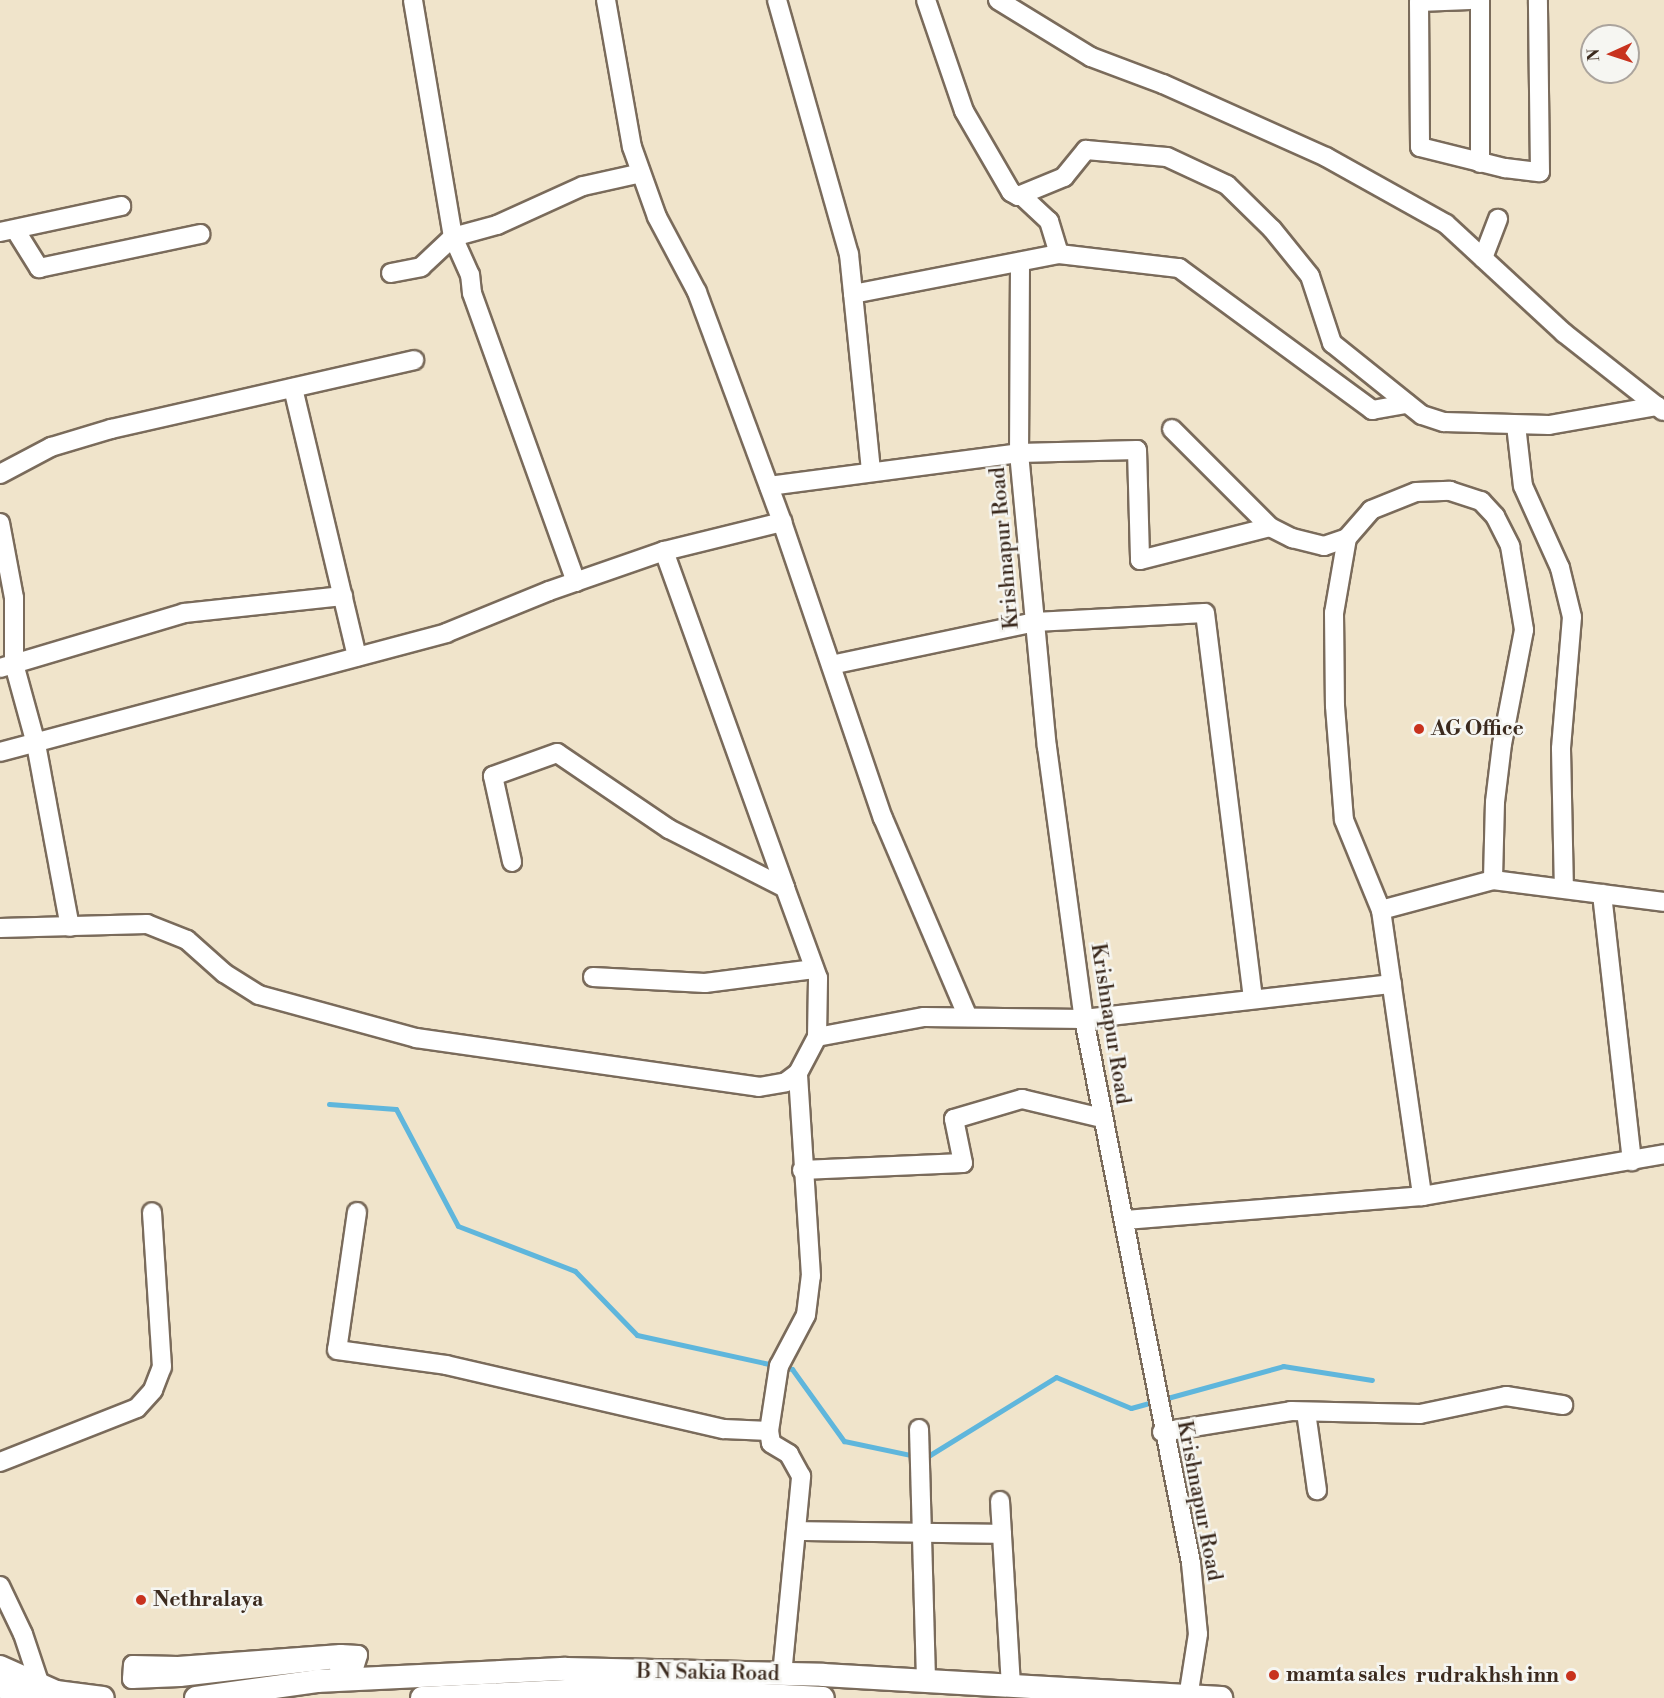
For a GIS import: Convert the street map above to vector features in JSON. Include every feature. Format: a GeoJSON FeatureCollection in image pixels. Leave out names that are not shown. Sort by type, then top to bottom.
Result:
{"type":"FeatureCollection","features":[{"type":"Feature","properties":{"kind":"main road"},"geometry":{"type":"LineString","coordinates":[[0,1667],[45,1693]]}},
{"type":"Feature","properties":{"kind":"main road","name":"B N Sakia Road"},"geometry":{"type":"LineString","coordinates":[[196,1698],[316,1690],[350,1680],[566,1669],[708,1687],[823,1698]]}},
{"type":"Feature","properties":{"kind":"main road","name":"B N Sakia Road"},"geometry":{"type":"LineString","coordinates":[[422,1698],[626,1693],[708,1687],[782,1675],[926,1681],[1021,1690],[1221,1698]]}},
{"type":"Feature","properties":{"kind":"main road"},"geometry":{"type":"LineString","coordinates":[[0,1686],[103,1698]]}},
{"type":"Feature","properties":{"kind":"street"},"geometry":{"type":"LineString","coordinates":[[413,0],[453,237],[470,274],[472,293],[576,582]]}},
{"type":"Feature","properties":{"kind":"street"},"geometry":{"type":"LineString","coordinates":[[606,0],[632,147],[641,173],[657,217],[697,292],[782,522],[883,818],[968,1017]]}},
{"type":"Feature","properties":{"kind":"street"},"geometry":{"type":"LineString","coordinates":[[777,0],[849,254],[871,471]]}},
{"type":"Feature","properties":{"kind":"street"},"geometry":{"type":"LineString","coordinates":[[926,0],[964,111],[1011,192],[1022,196],[1049,221],[1059,255]]}},
{"type":"Feature","properties":{"kind":"street"},"geometry":{"type":"LineString","coordinates":[[998,0],[1090,57],[1163,84],[1392,190],[1446,224],[1564,333],[1661,409]]}},
{"type":"Feature","properties":{"kind":"street"},"geometry":{"type":"LineString","coordinates":[[1470,0],[1419,2],[1420,147],[1480,163],[1540,172],[1538,0]]}},
{"type":"Feature","properties":{"kind":"street"},"geometry":{"type":"LineString","coordinates":[[1480,0],[1480,163]]}},
{"type":"Feature","properties":{"kind":"street"},"geometry":{"type":"LineString","coordinates":[[1022,196],[1064,177],[1086,150],[1167,157],[1227,184],[1296,255],[1310,276],[1332,343],[1422,415],[1444,422],[1550,425],[1661,409]]}},
{"type":"Feature","properties":{"kind":"street"},"geometry":{"type":"LineString","coordinates":[[391,273],[421,267],[453,237],[497,225],[584,186],[641,173]]}},
{"type":"Feature","properties":{"kind":"street"},"geometry":{"type":"LineString","coordinates":[[121,206],[8,232],[39,268],[200,234]]}},
{"type":"Feature","properties":{"kind":"street"},"geometry":{"type":"LineString","coordinates":[[1483,258],[1498,219]]}},
{"type":"Feature","properties":{"kind":"street"},"geometry":{"type":"LineString","coordinates":[[853,294],[1020,265],[1059,255],[1179,268],[1372,410],[1407,404]]}},
{"type":"Feature","properties":{"kind":"street","name":"Krishnapur Road"},"geometry":{"type":"LineString","coordinates":[[1020,265],[1022,353],[1019,453],[1047,747],[1084,1019],[1102,1118],[1125,1220],[1162,1432],[1191,1563],[1198,1634],[1189,1697]]}},
{"type":"Feature","properties":{"kind":"street"},"geometry":{"type":"LineString","coordinates":[[0,474],[51,447],[111,429],[414,360]]}},
{"type":"Feature","properties":{"kind":"street"},"geometry":{"type":"LineString","coordinates":[[293,388],[357,656]]}},
{"type":"Feature","properties":{"kind":"street"},"geometry":{"type":"LineString","coordinates":[[1516,425],[1523,486],[1560,568],[1572,617],[1561,749],[1564,888]]}},
{"type":"Feature","properties":{"kind":"street"},"geometry":{"type":"LineString","coordinates":[[1172,429],[1270,527],[1292,538],[1324,546],[1347,538],[1371,510],[1416,492],[1450,490],[1481,501],[1495,516],[1510,546],[1524,630],[1502,744],[1493,880]]}},
{"type":"Feature","properties":{"kind":"street"},"geometry":{"type":"LineString","coordinates":[[769,486],[1019,453],[1137,450],[1140,560],[1270,527]]}},
{"type":"Feature","properties":{"kind":"street"},"geometry":{"type":"LineString","coordinates":[[0,752],[446,633],[576,582],[664,551],[782,522]]}},
{"type":"Feature","properties":{"kind":"street"},"geometry":{"type":"LineString","coordinates":[[0,523],[14,598],[7,666],[36,744],[70,927]]}},
{"type":"Feature","properties":{"kind":"street"},"geometry":{"type":"LineString","coordinates":[[1347,538],[1334,614],[1335,706],[1344,820],[1381,909],[1422,1196]]}},
{"type":"Feature","properties":{"kind":"street"},"geometry":{"type":"LineString","coordinates":[[0,928],[147,924],[187,940],[224,974],[259,995],[416,1038],[759,1087],[786,1082],[798,1073],[817,1037],[818,978],[664,551]]}},
{"type":"Feature","properties":{"kind":"street"},"geometry":{"type":"LineString","coordinates":[[7,666],[184,613],[343,596]]}},
{"type":"Feature","properties":{"kind":"street"},"geometry":{"type":"LineString","coordinates":[[831,665],[1035,622],[1205,613],[1253,999]]}},
{"type":"Feature","properties":{"kind":"street"},"geometry":{"type":"LineString","coordinates":[[512,862],[493,776],[557,753],[669,829],[785,888]]}},
{"type":"Feature","properties":{"kind":"street"},"geometry":{"type":"LineString","coordinates":[[1381,909],[1493,880],[1664,902]]}},
{"type":"Feature","properties":{"kind":"street"},"geometry":{"type":"LineString","coordinates":[[1602,894],[1632,1161]]}},
{"type":"Feature","properties":{"kind":"street"},"geometry":{"type":"LineString","coordinates":[[593,977],[705,983],[814,969]]}},
{"type":"Feature","properties":{"kind":"street"},"geometry":{"type":"LineString","coordinates":[[817,1037],[924,1017],[1084,1019],[1392,984]]}},
{"type":"Feature","properties":{"kind":"street"},"geometry":{"type":"LineString","coordinates":[[782,1675],[801,1476],[789,1455],[771,1443],[769,1431],[779,1366],[806,1315],[810,1231],[802,1170],[798,1073]]}},
{"type":"Feature","properties":{"kind":"street"},"geometry":{"type":"LineString","coordinates":[[802,1170],[963,1163],[954,1119],[1023,1099],[1102,1118]]}},
{"type":"Feature","properties":{"kind":"street"},"geometry":{"type":"LineString","coordinates":[[1125,1220],[1422,1196],[1664,1154]]}},
{"type":"Feature","properties":{"kind":"street"},"geometry":{"type":"LineString","coordinates":[[0,1462],[137,1408],[153,1390],[162,1366],[152,1212]]}},
{"type":"Feature","properties":{"kind":"street"},"geometry":{"type":"LineString","coordinates":[[357,1212],[337,1350],[446,1365],[724,1429],[769,1431]]}},
{"type":"Feature","properties":{"kind":"street"},"geometry":{"type":"LineString","coordinates":[[1162,1432],[1214,1421],[1306,1412],[1420,1414],[1506,1396],[1563,1405]]}},
{"type":"Feature","properties":{"kind":"street"},"geometry":{"type":"LineString","coordinates":[[1306,1412],[1317,1490]]}},
{"type":"Feature","properties":{"kind":"street"},"geometry":{"type":"LineString","coordinates":[[919,1429],[926,1681]]}},
{"type":"Feature","properties":{"kind":"street"},"geometry":{"type":"LineString","coordinates":[[1000,1501],[1021,1690]]}},
{"type":"Feature","properties":{"kind":"street"},"geometry":{"type":"LineString","coordinates":[[797,1531],[1002,1534]]}},
{"type":"Feature","properties":{"kind":"street"},"geometry":{"type":"LineString","coordinates":[[0,1586],[23,1634],[45,1693]]}},
{"type":"Feature","properties":{"kind":"street"},"geometry":{"type":"LineString","coordinates":[[341,1654],[358,1655],[350,1680],[336,1659],[180,1677],[132,1678],[133,1665],[178,1666],[341,1654]]}},
{"type":"Feature","properties":{"kind":"waterway"},"geometry":{"type":"LineString","coordinates":[[329,1104],[396,1109],[458,1226],[575,1271],[637,1335],[792,1369],[844,1441],[925,1458],[1056,1377],[1131,1408],[1283,1366],[1372,1380]]}},
{"type":"Feature","properties":{"kind":"place","name":"AG Office"},"geometry":{"type":"Point","coordinates":[1419,729]}},
{"type":"Feature","properties":{"kind":"place","name":"Nethralaya"},"geometry":{"type":"Point","coordinates":[141,1600]}},
{"type":"Feature","properties":{"kind":"place","name":"mamta sales"},"geometry":{"type":"Point","coordinates":[1274,1675]}},
{"type":"Feature","properties":{"kind":"place","name":"rudrakhsh inn"},"geometry":{"type":"Point","coordinates":[1571,1676]}}]}
